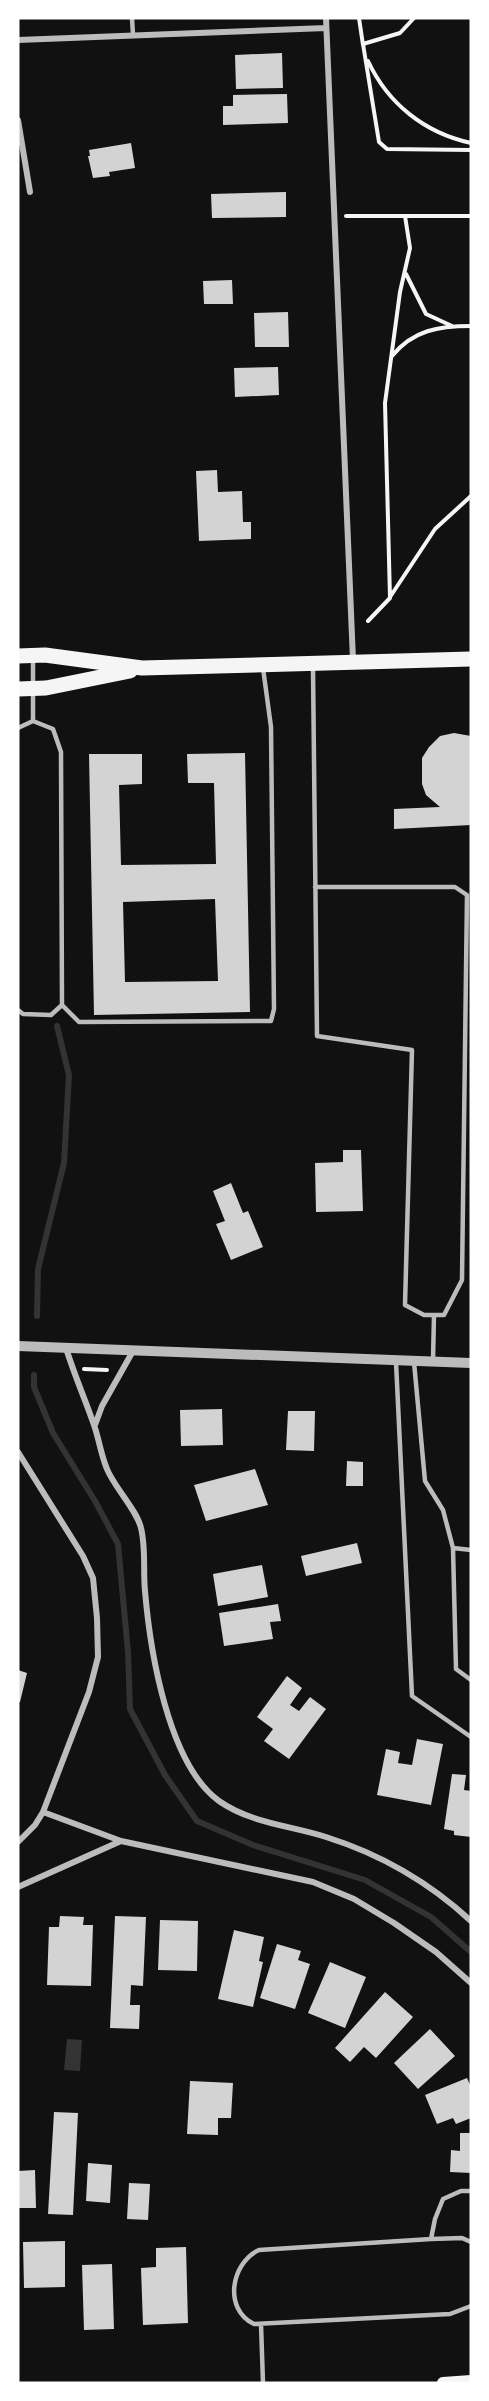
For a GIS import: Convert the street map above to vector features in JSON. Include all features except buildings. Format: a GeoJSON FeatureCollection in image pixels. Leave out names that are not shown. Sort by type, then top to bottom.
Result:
{"type":"FeatureCollection","features":[{"type":"Feature","properties":{"kind":"main road"},"geometry":{"type":"LineString","coordinates":[[25,656],[142,668],[471,659]]}},
{"type":"Feature","properties":{"kind":"main road"},"geometry":{"type":"LineString","coordinates":[[26,688],[46,688],[142,668]]}},
{"type":"Feature","properties":{"kind":"main road"},"geometry":{"type":"LineString","coordinates":[[443,2383],[471,2381]]}},
{"type":"Feature","properties":{"kind":"street"},"geometry":{"type":"LineString","coordinates":[[326,18],[353,664]]}},
{"type":"Feature","properties":{"kind":"street"},"geometry":{"type":"LineString","coordinates":[[18,40],[327,28]]}},
{"type":"Feature","properties":{"kind":"street"},"geometry":{"type":"LineString","coordinates":[[18,120],[30,192]]}},
{"type":"Feature","properties":{"kind":"street"},"geometry":{"type":"LineString","coordinates":[[18,1346],[396,1362],[471,1363]]}},
{"type":"Feature","properties":{"kind":"street"},"geometry":{"type":"LineString","coordinates":[[66,1348],[107,1469],[141,1526],[145,1592],[157,1672],[176,1740],[187,1763],[200,1782],[219,1801],[250,1816],[327,1838],[395,1866],[453,1904],[471,1921]]}},
{"type":"Feature","properties":{"kind":"street"},"geometry":{"type":"LineString","coordinates":[[94,1426],[102,1406],[133,1351]]}},
{"type":"Feature","properties":{"kind":"street"},"geometry":{"type":"LineString","coordinates":[[18,1452],[93,1578],[98,1658],[89,1692],[43,1812],[35,1825],[18,1842]]}},
{"type":"Feature","properties":{"kind":"street"},"geometry":{"type":"LineString","coordinates":[[43,1812],[121,1841],[313,1882],[354,1899],[436,1952],[471,1983]]}},
{"type":"Feature","properties":{"kind":"street"},"geometry":{"type":"LineString","coordinates":[[18,1887],[121,1841]]}},
{"type":"Feature","properties":{"kind":"lane"},"geometry":{"type":"LineString","coordinates":[[132,18],[133,35]]}},
{"type":"Feature","properties":{"kind":"lane"},"geometry":{"type":"LineString","coordinates":[[25,656],[26,688],[33,721]]}},
{"type":"Feature","properties":{"kind":"lane"},"geometry":{"type":"LineString","coordinates":[[313,665],[315,887],[317,1036],[412,1050],[405,1305],[424,1315],[444,1315],[462,1280],[467,895],[455,887],[315,887]]}},
{"type":"Feature","properties":{"kind":"lane"},"geometry":{"type":"LineString","coordinates":[[18,728],[33,721],[53,729],[62,752],[62,1005],[79,1022],[271,1021],[274,1009],[271,727],[263,666]]}},
{"type":"Feature","properties":{"kind":"lane"},"geometry":{"type":"LineString","coordinates":[[18,1011],[22,1014],[51,1015],[62,1005]]}},
{"type":"Feature","properties":{"kind":"lane"},"geometry":{"type":"LineString","coordinates":[[433,1362],[434,1315]]}},
{"type":"Feature","properties":{"kind":"lane"},"geometry":{"type":"LineString","coordinates":[[396,1362],[412,1696],[471,1737]]}},
{"type":"Feature","properties":{"kind":"lane"},"geometry":{"type":"LineString","coordinates":[[414,1362],[425,1481],[443,1510],[453,1548],[456,1669],[471,1680]]}},
{"type":"Feature","properties":{"kind":"lane"},"geometry":{"type":"LineString","coordinates":[[453,1548],[471,1550]]}},
{"type":"Feature","properties":{"kind":"lane"},"geometry":{"type":"LineString","coordinates":[[432,2239],[435,2219],[443,2199],[471,2191]]}},
{"type":"Feature","properties":{"kind":"lane"},"geometry":{"type":"LineString","coordinates":[[471,2242],[462,2238],[432,2239],[259,2250],[252,2253],[239,2266],[235,2300],[237,2309],[246,2320],[254,2324],[450,2314],[471,2306]]}},
{"type":"Feature","properties":{"kind":"lane"},"geometry":{"type":"LineString","coordinates":[[261,2324],[263,2383]]}},
{"type":"Feature","properties":{"kind":"path"},"geometry":{"type":"LineString","coordinates":[[359,18],[379,142],[387,148],[471,150]]}},
{"type":"Feature","properties":{"kind":"path"},"geometry":{"type":"LineString","coordinates":[[363,44],[400,33],[414,18]]}},
{"type":"Feature","properties":{"kind":"path"},"geometry":{"type":"LineString","coordinates":[[363,44],[368,63],[396,103],[417,122],[437,133],[471,142]]}},
{"type":"Feature","properties":{"kind":"path"},"geometry":{"type":"LineString","coordinates":[[349,216],[471,216]]}},
{"type":"Feature","properties":{"kind":"path"},"geometry":{"type":"LineString","coordinates":[[390,598],[385,425],[387,377],[392,357],[400,292],[410,248],[405,216]]}},
{"type":"Feature","properties":{"kind":"path"},"geometry":{"type":"LineString","coordinates":[[405,273],[426,314],[453,327]]}},
{"type":"Feature","properties":{"kind":"path"},"geometry":{"type":"LineString","coordinates":[[392,357],[399,347],[424,331],[439,327],[471,327]]}},
{"type":"Feature","properties":{"kind":"path"},"geometry":{"type":"LineString","coordinates":[[368,621],[390,598],[435,530],[471,496]]}},
{"type":"Feature","properties":{"kind":"path"},"geometry":{"type":"LineString","coordinates":[[83,1369],[107,1370]]}},
{"type":"Feature","properties":{"kind":"shaded area"},"geometry":{"type":"Polygon","coordinates":[[[67,2039],[82,2040],[80,2071],[64,2070],[67,2039]]]}},
{"type":"Feature","properties":{"kind":"waterway"},"geometry":{"type":"LineString","coordinates":[[37,1316],[38,1269],[64,1163],[69,1075],[57,1026]]}},
{"type":"Feature","properties":{"kind":"waterway"},"geometry":{"type":"LineString","coordinates":[[34,1375],[34,1387],[53,1433],[95,1501],[118,1544],[128,1652],[130,1709],[165,1775],[197,1821],[253,1845],[365,1880],[431,1917],[471,1952]]}}]}
